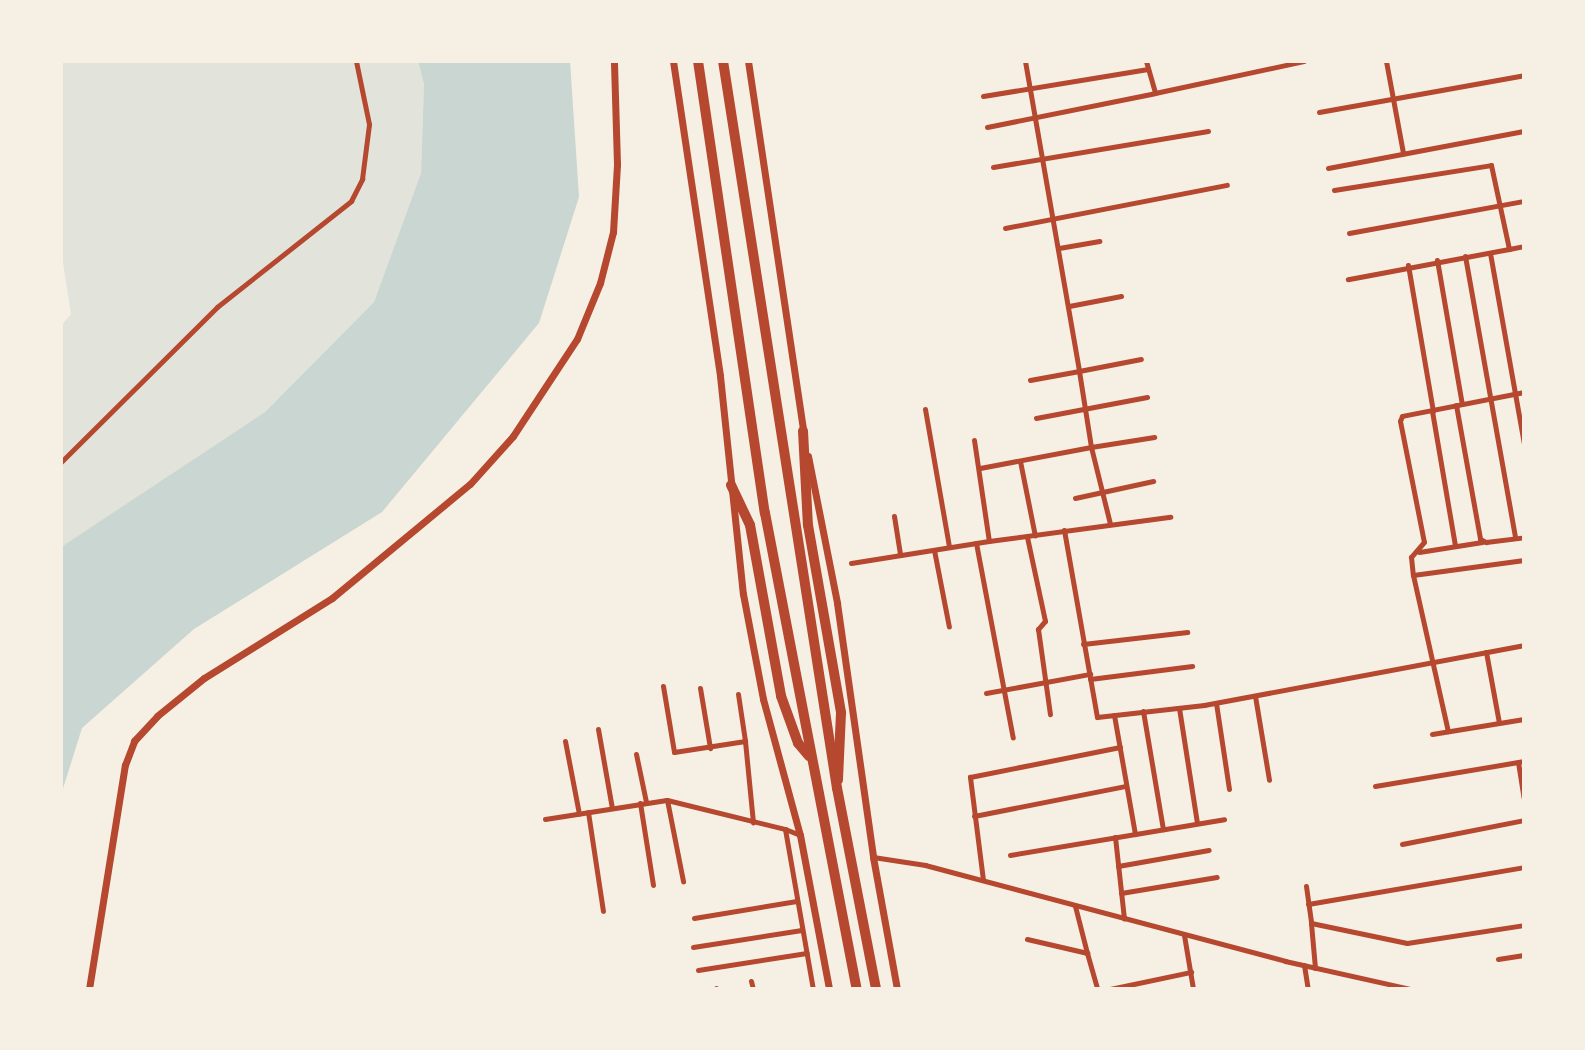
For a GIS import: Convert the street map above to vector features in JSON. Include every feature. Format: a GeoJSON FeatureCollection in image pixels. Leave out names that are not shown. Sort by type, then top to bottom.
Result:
{"type":"FeatureCollection","features":[{"type":"Feature","properties":{"kind":"highway"},"geometry":{"type":"LineString","coordinates":[[698,61],[765,513],[810,756],[858,989]]}},
{"type":"Feature","properties":{"kind":"highway"},"geometry":{"type":"LineString","coordinates":[[723,61],[836,788],[876,989]]}},
{"type":"Feature","properties":{"kind":"highway"},"geometry":{"type":"LineString","coordinates":[[803,431],[808,525],[841,713],[842,753],[836,788]]}},
{"type":"Feature","properties":{"kind":"highway"},"geometry":{"type":"LineString","coordinates":[[731,485],[750,525],[781,696],[798,744],[810,756]]}},
{"type":"Feature","properties":{"kind":"street"},"geometry":{"type":"LineString","coordinates":[[61,462],[217,307],[351,201],[362,179],[369,124],[356,61]]}},
{"type":"Feature","properties":{"kind":"street"},"geometry":{"type":"LineString","coordinates":[[89,989],[125,765],[134,741],[157,716],[204,678],[332,598],[470,484],[513,436],[578,339],[600,283],[613,232],[617,164],[614,61]]}},
{"type":"Feature","properties":{"kind":"street"},"geometry":{"type":"LineString","coordinates":[[673,61],[720,376],[743,594],[758,673],[800,835],[829,989]]}},
{"type":"Feature","properties":{"kind":"street"},"geometry":{"type":"LineString","coordinates":[[748,61],[803,431],[841,630],[873,857],[898,989]]}},
{"type":"Feature","properties":{"kind":"street"},"geometry":{"type":"LineString","coordinates":[[1025,61],[1045,159],[1091,447],[1110,524]]}},
{"type":"Feature","properties":{"kind":"street"},"geometry":{"type":"LineString","coordinates":[[1146,61],[1155,93]]}},
{"type":"Feature","properties":{"kind":"street"},"geometry":{"type":"LineString","coordinates":[[987,127],[1304,61]]}},
{"type":"Feature","properties":{"kind":"street"},"geometry":{"type":"LineString","coordinates":[[1385,61],[1403,153]]}},
{"type":"Feature","properties":{"kind":"street"},"geometry":{"type":"LineString","coordinates":[[983,96],[1148,69]]}},
{"type":"Feature","properties":{"kind":"street"},"geometry":{"type":"LineString","coordinates":[[1319,112],[1524,75]]}},
{"type":"Feature","properties":{"kind":"street"},"geometry":{"type":"LineString","coordinates":[[992,167],[1209,131]]}},
{"type":"Feature","properties":{"kind":"street"},"geometry":{"type":"LineString","coordinates":[[1328,168],[1524,131]]}},
{"type":"Feature","properties":{"kind":"street"},"geometry":{"type":"LineString","coordinates":[[1335,190],[1488,164],[1509,249]]}},
{"type":"Feature","properties":{"kind":"street"},"geometry":{"type":"LineString","coordinates":[[1005,228],[1227,185]]}},
{"type":"Feature","properties":{"kind":"street"},"geometry":{"type":"LineString","coordinates":[[1349,233],[1524,201]]}},
{"type":"Feature","properties":{"kind":"street"},"geometry":{"type":"LineString","coordinates":[[1059,248],[1099,241]]}},
{"type":"Feature","properties":{"kind":"street"},"geometry":{"type":"LineString","coordinates":[[1348,279],[1408,265],[1524,246]]}},
{"type":"Feature","properties":{"kind":"street"},"geometry":{"type":"LineString","coordinates":[[1490,253],[1524,444]]}},
{"type":"Feature","properties":{"kind":"street"},"geometry":{"type":"LineString","coordinates":[[1465,257],[1515,538]]}},
{"type":"Feature","properties":{"kind":"street"},"geometry":{"type":"LineString","coordinates":[[1437,260],[1482,542]]}},
{"type":"Feature","properties":{"kind":"street"},"geometry":{"type":"LineString","coordinates":[[1408,265],[1455,546]]}},
{"type":"Feature","properties":{"kind":"street"},"geometry":{"type":"LineString","coordinates":[[1069,306],[1121,296]]}},
{"type":"Feature","properties":{"kind":"street"},"geometry":{"type":"LineString","coordinates":[[1030,380],[1141,359]]}},
{"type":"Feature","properties":{"kind":"street"},"geometry":{"type":"LineString","coordinates":[[1448,732],[1413,575],[1411,557],[1424,542],[1400,421],[1402,416],[1524,392]]}},
{"type":"Feature","properties":{"kind":"street"},"geometry":{"type":"LineString","coordinates":[[1036,418],[1147,397]]}},
{"type":"Feature","properties":{"kind":"street"},"geometry":{"type":"LineString","coordinates":[[925,409],[949,547]]}},
{"type":"Feature","properties":{"kind":"street"},"geometry":{"type":"LineString","coordinates":[[980,468],[1154,437]]}},
{"type":"Feature","properties":{"kind":"street"},"geometry":{"type":"LineString","coordinates":[[974,440],[989,541]]}},
{"type":"Feature","properties":{"kind":"street"},"geometry":{"type":"LineString","coordinates":[[1020,461],[1035,536]]}},
{"type":"Feature","properties":{"kind":"street"},"geometry":{"type":"LineString","coordinates":[[1075,498],[1153,481]]}},
{"type":"Feature","properties":{"kind":"street"},"geometry":{"type":"LineString","coordinates":[[894,516],[900,555]]}},
{"type":"Feature","properties":{"kind":"street"},"geometry":{"type":"LineString","coordinates":[[851,563],[1064,530],[1170,517]]}},
{"type":"Feature","properties":{"kind":"street"},"geometry":{"type":"LineString","coordinates":[[1064,530],[1097,717],[1216,703],[1524,645]]}},
{"type":"Feature","properties":{"kind":"street"},"geometry":{"type":"LineString","coordinates":[[1027,537],[1045,621],[1038,629],[1050,714]]}},
{"type":"Feature","properties":{"kind":"street"},"geometry":{"type":"LineString","coordinates":[[1418,552],[1524,537]]}},
{"type":"Feature","properties":{"kind":"street"},"geometry":{"type":"LineString","coordinates":[[975,543],[1013,738]]}},
{"type":"Feature","properties":{"kind":"street"},"geometry":{"type":"LineString","coordinates":[[934,550],[949,627]]}},
{"type":"Feature","properties":{"kind":"street"},"geometry":{"type":"LineString","coordinates":[[1413,575],[1524,560]]}},
{"type":"Feature","properties":{"kind":"street"},"geometry":{"type":"LineString","coordinates":[[1083,644],[1187,632]]}},
{"type":"Feature","properties":{"kind":"street"},"geometry":{"type":"LineString","coordinates":[[1486,652],[1499,723]]}},
{"type":"Feature","properties":{"kind":"street"},"geometry":{"type":"LineString","coordinates":[[986,693],[1045,682],[1192,666]]}},
{"type":"Feature","properties":{"kind":"street"},"geometry":{"type":"LineString","coordinates":[[663,686],[672,750],[710,748],[745,741]]}},
{"type":"Feature","properties":{"kind":"street"},"geometry":{"type":"LineString","coordinates":[[700,688],[710,748]]}},
{"type":"Feature","properties":{"kind":"street"},"geometry":{"type":"LineString","coordinates":[[738,695],[753,822]]}},
{"type":"Feature","properties":{"kind":"street"},"geometry":{"type":"LineString","coordinates":[[1255,696],[1269,780]]}},
{"type":"Feature","properties":{"kind":"street"},"geometry":{"type":"LineString","coordinates":[[1216,703],[1229,789]]}},
{"type":"Feature","properties":{"kind":"street"},"geometry":{"type":"LineString","coordinates":[[1179,708],[1197,823]]}},
{"type":"Feature","properties":{"kind":"street"},"geometry":{"type":"LineString","coordinates":[[1143,711],[1163,829]]}},
{"type":"Feature","properties":{"kind":"street"},"geometry":{"type":"LineString","coordinates":[[1114,715],[1135,834]]}},
{"type":"Feature","properties":{"kind":"street"},"geometry":{"type":"LineString","coordinates":[[1432,734],[1524,719]]}},
{"type":"Feature","properties":{"kind":"street"},"geometry":{"type":"LineString","coordinates":[[598,729],[612,808]]}},
{"type":"Feature","properties":{"kind":"street"},"geometry":{"type":"LineString","coordinates":[[565,741],[579,814]]}},
{"type":"Feature","properties":{"kind":"street"},"geometry":{"type":"LineString","coordinates":[[984,880],[970,777],[1119,747]]}},
{"type":"Feature","properties":{"kind":"street"},"geometry":{"type":"LineString","coordinates":[[636,754],[653,885]]}},
{"type":"Feature","properties":{"kind":"street"},"geometry":{"type":"LineString","coordinates":[[1375,786],[1521,761],[1524,798]]}},
{"type":"Feature","properties":{"kind":"street"},"geometry":{"type":"LineString","coordinates":[[974,816],[1126,786]]}},
{"type":"Feature","properties":{"kind":"street"},"geometry":{"type":"LineString","coordinates":[[545,819],[667,800],[800,835]]}},
{"type":"Feature","properties":{"kind":"street"},"geometry":{"type":"LineString","coordinates":[[667,800],[683,881]]}},
{"type":"Feature","properties":{"kind":"street"},"geometry":{"type":"LineString","coordinates":[[587,812],[603,911]]}},
{"type":"Feature","properties":{"kind":"street"},"geometry":{"type":"LineString","coordinates":[[1010,855],[1224,819]]}},
{"type":"Feature","properties":{"kind":"street"},"geometry":{"type":"LineString","coordinates":[[1402,844],[1524,820]]}},
{"type":"Feature","properties":{"kind":"street"},"geometry":{"type":"LineString","coordinates":[[785,830],[813,989]]}},
{"type":"Feature","properties":{"kind":"street"},"geometry":{"type":"LineString","coordinates":[[1115,837],[1124,919]]}},
{"type":"Feature","properties":{"kind":"street"},"geometry":{"type":"LineString","coordinates":[[1118,866],[1209,850]]}},
{"type":"Feature","properties":{"kind":"street"},"geometry":{"type":"LineString","coordinates":[[873,857],[984,880],[1184,935],[1410,989]]}},
{"type":"Feature","properties":{"kind":"street"},"geometry":{"type":"LineString","coordinates":[[1308,904],[1524,867]]}},
{"type":"Feature","properties":{"kind":"street"},"geometry":{"type":"LineString","coordinates":[[1121,893],[1217,877]]}},
{"type":"Feature","properties":{"kind":"street"},"geometry":{"type":"LineString","coordinates":[[1306,886],[1315,968]]}},
{"type":"Feature","properties":{"kind":"street"},"geometry":{"type":"LineString","coordinates":[[694,918],[797,901]]}},
{"type":"Feature","properties":{"kind":"street"},"geometry":{"type":"LineString","coordinates":[[1075,906],[1097,989]]}},
{"type":"Feature","properties":{"kind":"street"},"geometry":{"type":"LineString","coordinates":[[1311,923],[1407,943],[1524,925]]}},
{"type":"Feature","properties":{"kind":"street"},"geometry":{"type":"LineString","coordinates":[[692,947],[802,930]]}},
{"type":"Feature","properties":{"kind":"street"},"geometry":{"type":"LineString","coordinates":[[1184,935],[1193,989]]}},
{"type":"Feature","properties":{"kind":"street"},"geometry":{"type":"LineString","coordinates":[[1027,939],[1087,953]]}},
{"type":"Feature","properties":{"kind":"street"},"geometry":{"type":"LineString","coordinates":[[698,970],[807,953]]}},
{"type":"Feature","properties":{"kind":"street"},"geometry":{"type":"LineString","coordinates":[[1498,959],[1524,955]]}},
{"type":"Feature","properties":{"kind":"street"},"geometry":{"type":"LineString","coordinates":[[1304,965],[1308,989]]}},
{"type":"Feature","properties":{"kind":"street"},"geometry":{"type":"LineString","coordinates":[[1110,989],[1191,972]]}},
{"type":"Feature","properties":{"kind":"street"},"geometry":{"type":"LineString","coordinates":[[751,981],[752,989]]}},
{"type":"Feature","properties":{"kind":"shaded area"},"geometry":{"type":"Polygon","coordinates":[[[61,61],[418,61],[424,84],[421,173],[374,302],[265,412],[61,547],[61,326],[71,314],[61,250],[61,61]]]}},
{"type":"Feature","properties":{"kind":"shaded area"},"geometry":{"type":"Polygon","coordinates":[[[418,61],[570,61],[579,197],[539,323],[382,512],[194,629],[82,728],[61,795],[61,547],[265,412],[374,302],[421,173],[424,84],[418,61]]]}}]}
